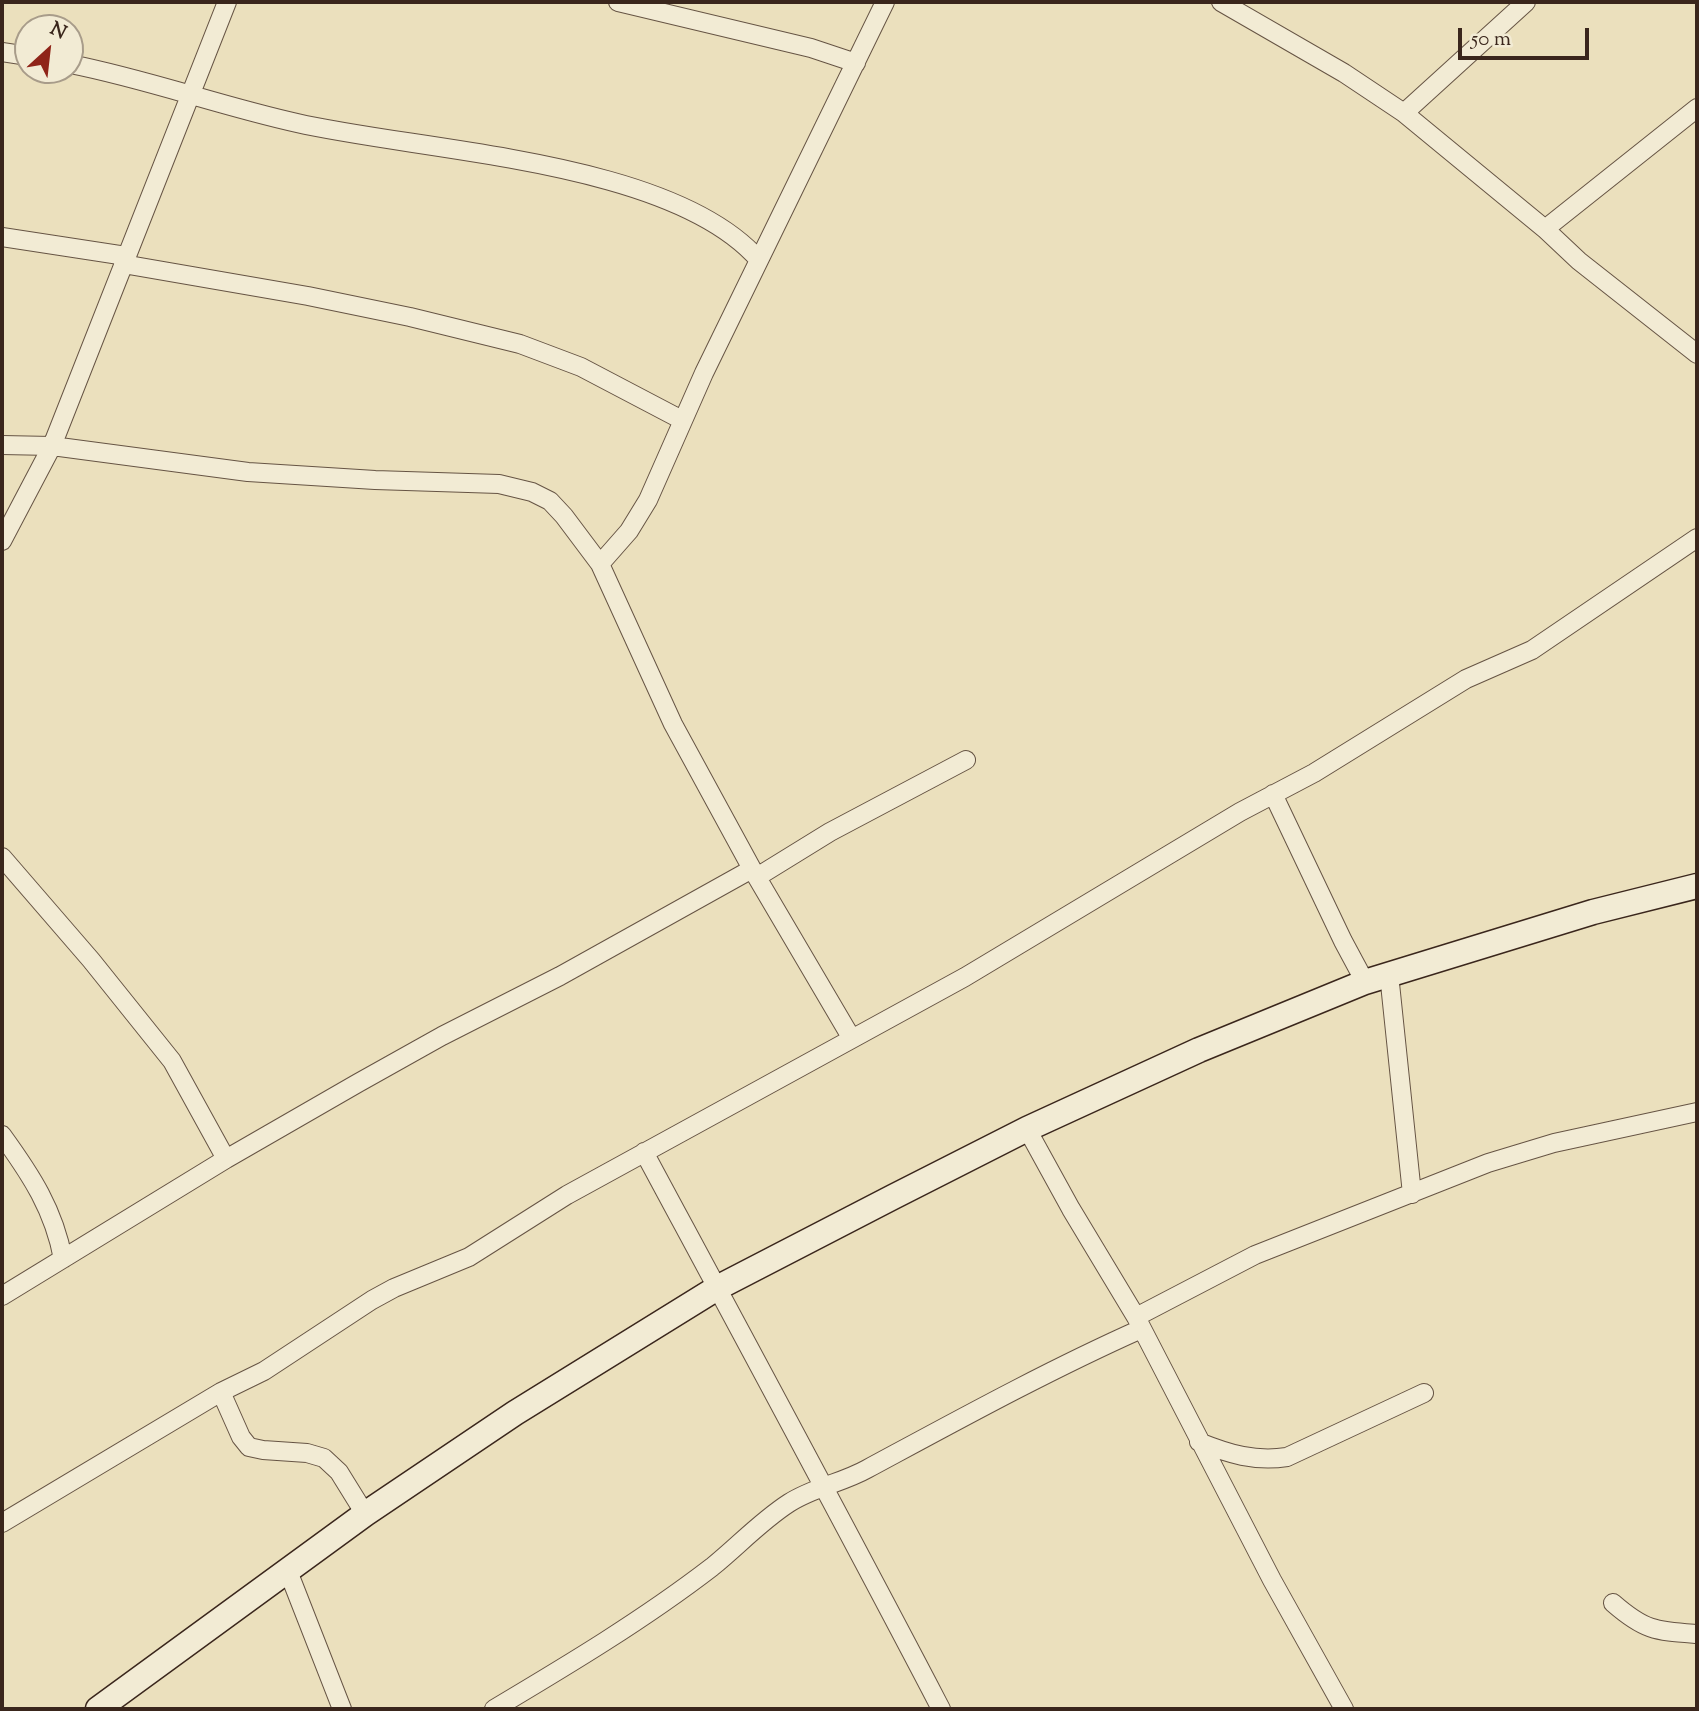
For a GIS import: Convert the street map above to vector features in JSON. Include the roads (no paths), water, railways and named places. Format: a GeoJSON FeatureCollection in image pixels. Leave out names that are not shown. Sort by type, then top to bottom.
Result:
{"type":"FeatureCollection","features":[{"type":"Feature","properties":{"kind":"main road"},"geometry":{"type":"LineString","coordinates":[[98,1709],[365,1514],[515,1413],[717,1288],[1027,1129],[1199,1050],[1377,978],[1593,912],[1697,886]]}},
{"type":"Feature","properties":{"kind":"street"},"geometry":{"type":"LineString","coordinates":[[2,541],[52,446],[227,2]]}},
{"type":"Feature","properties":{"kind":"street"},"geometry":{"type":"LineString","coordinates":[[618,2],[811,48],[856,63]]}},
{"type":"Feature","properties":{"kind":"street"},"geometry":{"type":"LineString","coordinates":[[600,564],[640,515],[682,420],[885,2]]}},
{"type":"Feature","properties":{"kind":"street"},"geometry":{"type":"LineString","coordinates":[[1404,113],[1526,2]]}},
{"type":"Feature","properties":{"kind":"street"},"geometry":{"type":"LineString","coordinates":[[1233,4],[1344,72],[1404,113],[1545,229],[1579,261],[1697,354]]}},
{"type":"Feature","properties":{"kind":"street"},"geometry":{"type":"LineString","coordinates":[[84,67],[310,126],[502,158],[615,183],[705,218],[740,239],[759,260]]}},
{"type":"Feature","properties":{"kind":"street"},"geometry":{"type":"LineString","coordinates":[[1545,229],[1697,108]]}},
{"type":"Feature","properties":{"kind":"street"},"geometry":{"type":"LineString","coordinates":[[2,237],[321,299],[498,338],[581,367],[682,420]]}},
{"type":"Feature","properties":{"kind":"street"},"geometry":{"type":"LineString","coordinates":[[2,445],[52,446],[248,472],[514,486],[550,501],[600,564],[673,724],[754,873],[852,1039]]}},
{"type":"Feature","properties":{"kind":"street"},"geometry":{"type":"LineString","coordinates":[[2,1523],[220,1392],[264,1371],[372,1300],[469,1257],[567,1195],[965,977],[1240,812],[1314,773],[1466,679],[1531,650],[1697,538]]}},
{"type":"Feature","properties":{"kind":"street"},"geometry":{"type":"LineString","coordinates":[[2,1296],[226,1158],[442,1036],[967,760]]}},
{"type":"Feature","properties":{"kind":"street"},"geometry":{"type":"LineString","coordinates":[[1273,794],[1342,941],[1377,978],[1412,1194]]}},
{"type":"Feature","properties":{"kind":"street"},"geometry":{"type":"LineString","coordinates":[[2,857],[91,960],[172,1061],[226,1158]]}},
{"type":"Feature","properties":{"kind":"street"},"geometry":{"type":"LineString","coordinates":[[494,1709],[640,1618],[713,1566],[769,1517],[792,1501],[822,1486],[860,1473],[1139,1323],[1255,1255],[1525,1151],[1697,1112]]}},
{"type":"Feature","properties":{"kind":"street"},"geometry":{"type":"LineString","coordinates":[[1027,1129],[1139,1323],[1272,1580],[1344,1709]]}},
{"type":"Feature","properties":{"kind":"street"},"geometry":{"type":"LineString","coordinates":[[2,1135],[52,1214],[63,1259]]}},
{"type":"Feature","properties":{"kind":"street"},"geometry":{"type":"LineString","coordinates":[[644,1152],[941,1709]]}},
{"type":"Feature","properties":{"kind":"street"},"geometry":{"type":"LineString","coordinates":[[220,1392],[241,1437],[249,1447],[307,1452],[324,1458],[339,1472],[365,1514]]}},
{"type":"Feature","properties":{"kind":"street"},"geometry":{"type":"LineString","coordinates":[[1199,1442],[1234,1455],[1272,1460],[1287,1457],[1424,1393]]}},
{"type":"Feature","properties":{"kind":"street"},"geometry":{"type":"LineString","coordinates":[[288,1571],[342,1709]]}},
{"type":"Feature","properties":{"kind":"street"},"geometry":{"type":"LineString","coordinates":[[1613,1603],[1633,1621],[1648,1628],[1697,1634]]}}]}
